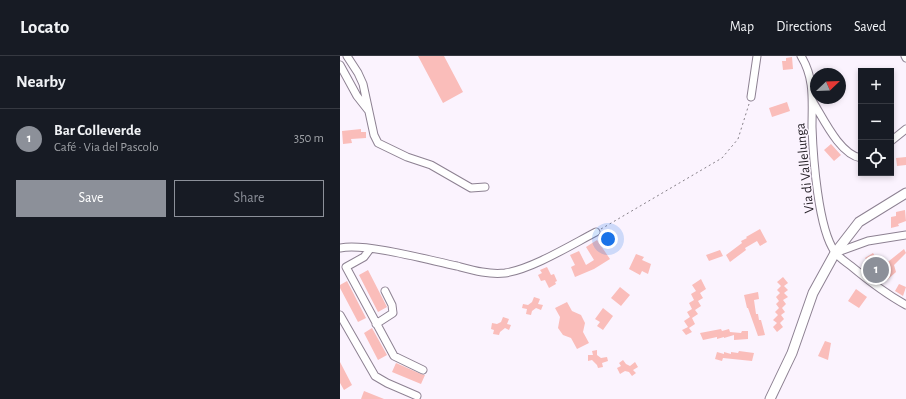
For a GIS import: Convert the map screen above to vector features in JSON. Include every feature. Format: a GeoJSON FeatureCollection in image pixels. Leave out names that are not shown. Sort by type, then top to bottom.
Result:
{"type":"FeatureCollection","features":[{"type":"Feature","properties":{"kind":"main road"},"geometry":{"type":"LineString","coordinates":[[770,399],[792,353],[813,293],[835,253],[859,222],[906,193]]}},
{"type":"Feature","properties":{"kind":"street"},"geometry":{"type":"LineString","coordinates":[[346,56],[358,73],[363,84],[374,137],[382,146],[432,165],[471,188],[486,187]]}},
{"type":"Feature","properties":{"kind":"street"},"geometry":{"type":"LineString","coordinates":[[751,97],[757,56]]}},
{"type":"Feature","properties":{"kind":"street","name":"Via di Vallelunga"},"geometry":{"type":"LineString","coordinates":[[801,56],[810,74]]}},
{"type":"Feature","properties":{"kind":"street"},"geometry":{"type":"LineString","coordinates":[[340,64],[357,96],[368,111]]}},
{"type":"Feature","properties":{"kind":"street","name":"Via di Vallelunga"},"geometry":{"type":"LineString","coordinates":[[812,104],[812,139],[816,175],[825,227],[835,253]]}},
{"type":"Feature","properties":{"kind":"street"},"geometry":{"type":"LineString","coordinates":[[814,104],[844,149],[858,157]]}},
{"type":"Feature","properties":{"kind":"street"},"geometry":{"type":"LineString","coordinates":[[892,140],[906,129]]}},
{"type":"Feature","properties":{"kind":"street"},"geometry":{"type":"LineString","coordinates":[[340,248],[350,247],[370,249],[421,258],[468,269],[502,273],[544,259],[596,232]]}},
{"type":"Feature","properties":{"kind":"street"},"geometry":{"type":"LineString","coordinates":[[835,253],[868,241],[906,235]]}},
{"type":"Feature","properties":{"kind":"street"},"geometry":{"type":"LineString","coordinates":[[370,249],[364,257],[343,268],[394,357],[423,370]]}},
{"type":"Feature","properties":{"kind":"street"},"geometry":{"type":"LineString","coordinates":[[835,253],[883,292],[906,305]]}},
{"type":"Feature","properties":{"kind":"street"},"geometry":{"type":"LineString","coordinates":[[376,324],[392,315],[394,312],[385,291]]}},
{"type":"Feature","properties":{"kind":"street"},"geometry":{"type":"LineString","coordinates":[[340,315],[375,376],[417,396]]}},
{"type":"Feature","properties":{"kind":"path"},"geometry":{"type":"LineString","coordinates":[[596,232],[722,158],[738,139],[751,97]]}},
{"type":"Feature","properties":{"kind":"building"},"geometry":{"type":"Polygon","coordinates":[[[418,56],[444,56],[463,92],[443,103],[418,56]]]}},
{"type":"Feature","properties":{"kind":"building"},"geometry":{"type":"Polygon","coordinates":[[[792,57],[793,69],[783,70],[782,61],[786,61],[786,58],[792,57]]]}},
{"type":"Feature","properties":{"kind":"building"},"geometry":{"type":"Polygon","coordinates":[[[787,102],[790,111],[772,117],[769,108],[787,102]]]}},
{"type":"Feature","properties":{"kind":"building"},"geometry":{"type":"Polygon","coordinates":[[[361,129],[361,132],[366,132],[366,138],[351,139],[352,143],[343,144],[342,131],[361,129]]]}},
{"type":"Feature","properties":{"kind":"building"},"geometry":{"type":"Polygon","coordinates":[[[831,144],[841,155],[834,161],[824,150],[831,144]]]}},
{"type":"Feature","properties":{"kind":"building"},"geometry":{"type":"Polygon","coordinates":[[[906,157],[906,165],[897,166],[896,158],[906,157]]]}},
{"type":"Feature","properties":{"kind":"building"},"geometry":{"type":"Polygon","coordinates":[[[905,210],[906,221],[898,224],[899,226],[891,228],[891,217],[896,216],[896,212],[905,210]]]}},
{"type":"Feature","properties":{"kind":"building"},"geometry":{"type":"Polygon","coordinates":[[[760,229],[767,242],[760,246],[757,241],[745,248],[746,250],[730,262],[726,255],[742,243],[741,241],[747,238],[746,237],[760,229]]]}},
{"type":"Feature","properties":{"kind":"building"},"geometry":{"type":"Polygon","coordinates":[[[597,240],[610,259],[594,269],[575,277],[571,267],[575,265],[570,255],[579,251],[586,265],[594,260],[586,247],[597,240]]]}},
{"type":"Feature","properties":{"kind":"building"},"geometry":{"type":"Polygon","coordinates":[[[904,249],[906,253],[894,265],[896,272],[887,280],[882,281],[865,258],[873,253],[876,258],[878,256],[884,265],[904,249]]]}},
{"type":"Feature","properties":{"kind":"building"},"geometry":{"type":"Polygon","coordinates":[[[720,250],[723,256],[709,261],[706,255],[720,250]]]}},
{"type":"Feature","properties":{"kind":"building"},"geometry":{"type":"Polygon","coordinates":[[[636,254],[644,257],[642,260],[651,264],[648,274],[642,271],[640,275],[629,269],[636,254]]]}},
{"type":"Feature","properties":{"kind":"building"},"geometry":{"type":"Polygon","coordinates":[[[547,267],[551,275],[554,274],[557,281],[555,282],[556,284],[549,288],[545,280],[541,281],[538,275],[542,273],[540,270],[547,267]]]}},
{"type":"Feature","properties":{"kind":"building"},"geometry":{"type":"Polygon","coordinates":[[[368,270],[387,307],[378,312],[359,275],[368,270]]]}},
{"type":"Feature","properties":{"kind":"building"},"geometry":{"type":"Polygon","coordinates":[[[783,277],[788,283],[784,286],[788,290],[784,293],[788,297],[783,300],[786,304],[782,308],[785,312],[781,315],[784,319],[780,323],[783,327],[777,332],[773,327],[777,323],[773,320],[778,315],[775,312],[779,308],[776,304],[779,301],[776,297],[780,293],[777,290],[781,286],[777,282],[783,277]]]}},
{"type":"Feature","properties":{"kind":"building"},"geometry":{"type":"Polygon","coordinates":[[[701,279],[706,289],[700,293],[703,298],[698,301],[701,306],[695,310],[698,314],[692,318],[695,324],[689,328],[692,332],[686,335],[682,330],[688,327],[684,321],[690,317],[687,312],[692,309],[689,303],[694,300],[691,294],[696,291],[692,285],[701,279]]]}},
{"type":"Feature","properties":{"kind":"building"},"geometry":{"type":"Polygon","coordinates":[[[347,281],[366,318],[358,322],[340,288],[340,285],[347,281]]]}},
{"type":"Feature","properties":{"kind":"building"},"geometry":{"type":"Polygon","coordinates":[[[899,284],[906,287],[903,296],[895,291],[899,284]]]}},
{"type":"Feature","properties":{"kind":"building"},"geometry":{"type":"Polygon","coordinates":[[[620,287],[630,295],[621,306],[611,298],[620,287]]]}},
{"type":"Feature","properties":{"kind":"building"},"geometry":{"type":"Polygon","coordinates":[[[856,289],[867,297],[859,308],[848,301],[856,289]]]}},
{"type":"Feature","properties":{"kind":"building"},"geometry":{"type":"Polygon","coordinates":[[[758,292],[759,299],[754,300],[756,314],[758,314],[759,320],[761,320],[765,335],[758,336],[747,308],[744,295],[758,292]]]}},
{"type":"Feature","properties":{"kind":"building"},"geometry":{"type":"Polygon","coordinates":[[[534,297],[540,299],[538,304],[543,305],[541,310],[536,308],[532,311],[531,315],[526,314],[527,309],[522,308],[523,304],[528,305],[532,302],[534,297]]]}},
{"type":"Feature","properties":{"kind":"building"},"geometry":{"type":"Polygon","coordinates":[[[567,302],[572,311],[581,315],[585,323],[583,332],[589,343],[577,349],[571,338],[563,335],[558,328],[560,317],[555,308],[567,302]]]}},
{"type":"Feature","properties":{"kind":"building"},"geometry":{"type":"Polygon","coordinates":[[[603,308],[613,316],[603,330],[597,326],[600,322],[595,319],[603,308]]]}},
{"type":"Feature","properties":{"kind":"building"},"geometry":{"type":"Polygon","coordinates":[[[503,317],[509,319],[507,324],[511,325],[509,330],[505,328],[499,335],[493,334],[494,330],[491,329],[492,323],[497,324],[501,322],[503,317]]]}},
{"type":"Feature","properties":{"kind":"building"},"geometry":{"type":"Polygon","coordinates":[[[372,328],[387,355],[378,360],[364,333],[372,328]]]}},
{"type":"Feature","properties":{"kind":"building"},"geometry":{"type":"Polygon","coordinates":[[[721,329],[722,331],[729,329],[730,332],[741,333],[742,331],[748,331],[748,339],[734,340],[734,335],[724,338],[717,339],[717,337],[703,340],[700,333],[721,329]]]}},
{"type":"Feature","properties":{"kind":"building"},"geometry":{"type":"Polygon","coordinates":[[[825,341],[831,343],[828,360],[818,356],[825,341]]]}},
{"type":"Feature","properties":{"kind":"building"},"geometry":{"type":"Polygon","coordinates":[[[597,350],[597,355],[601,358],[607,357],[608,361],[602,363],[603,367],[598,368],[592,360],[588,361],[588,355],[593,355],[592,351],[597,350]]]}},
{"type":"Feature","properties":{"kind":"building"},"geometry":{"type":"Polygon","coordinates":[[[739,351],[754,353],[752,361],[723,358],[722,361],[715,359],[717,352],[731,354],[731,352],[738,353],[739,351]]]}},
{"type":"Feature","properties":{"kind":"building"},"geometry":{"type":"Polygon","coordinates":[[[623,360],[630,366],[635,362],[638,367],[633,370],[636,373],[632,376],[629,372],[625,371],[620,374],[617,368],[621,366],[619,363],[623,360]]]}},
{"type":"Feature","properties":{"kind":"building"},"geometry":{"type":"Polygon","coordinates":[[[340,362],[352,385],[344,390],[340,383],[340,362]]]}},
{"type":"Feature","properties":{"kind":"building"},"geometry":{"type":"Polygon","coordinates":[[[396,363],[425,375],[421,384],[392,372],[396,363]]]}},
{"type":"Feature","properties":{"kind":"building"},"geometry":{"type":"Polygon","coordinates":[[[364,391],[384,399],[361,399],[364,391]]]}},
{"type":"Feature","properties":{"kind":"place","name":"Bar Colleverde"},"geometry":{"type":"Point","coordinates":[876,270]}}]}
